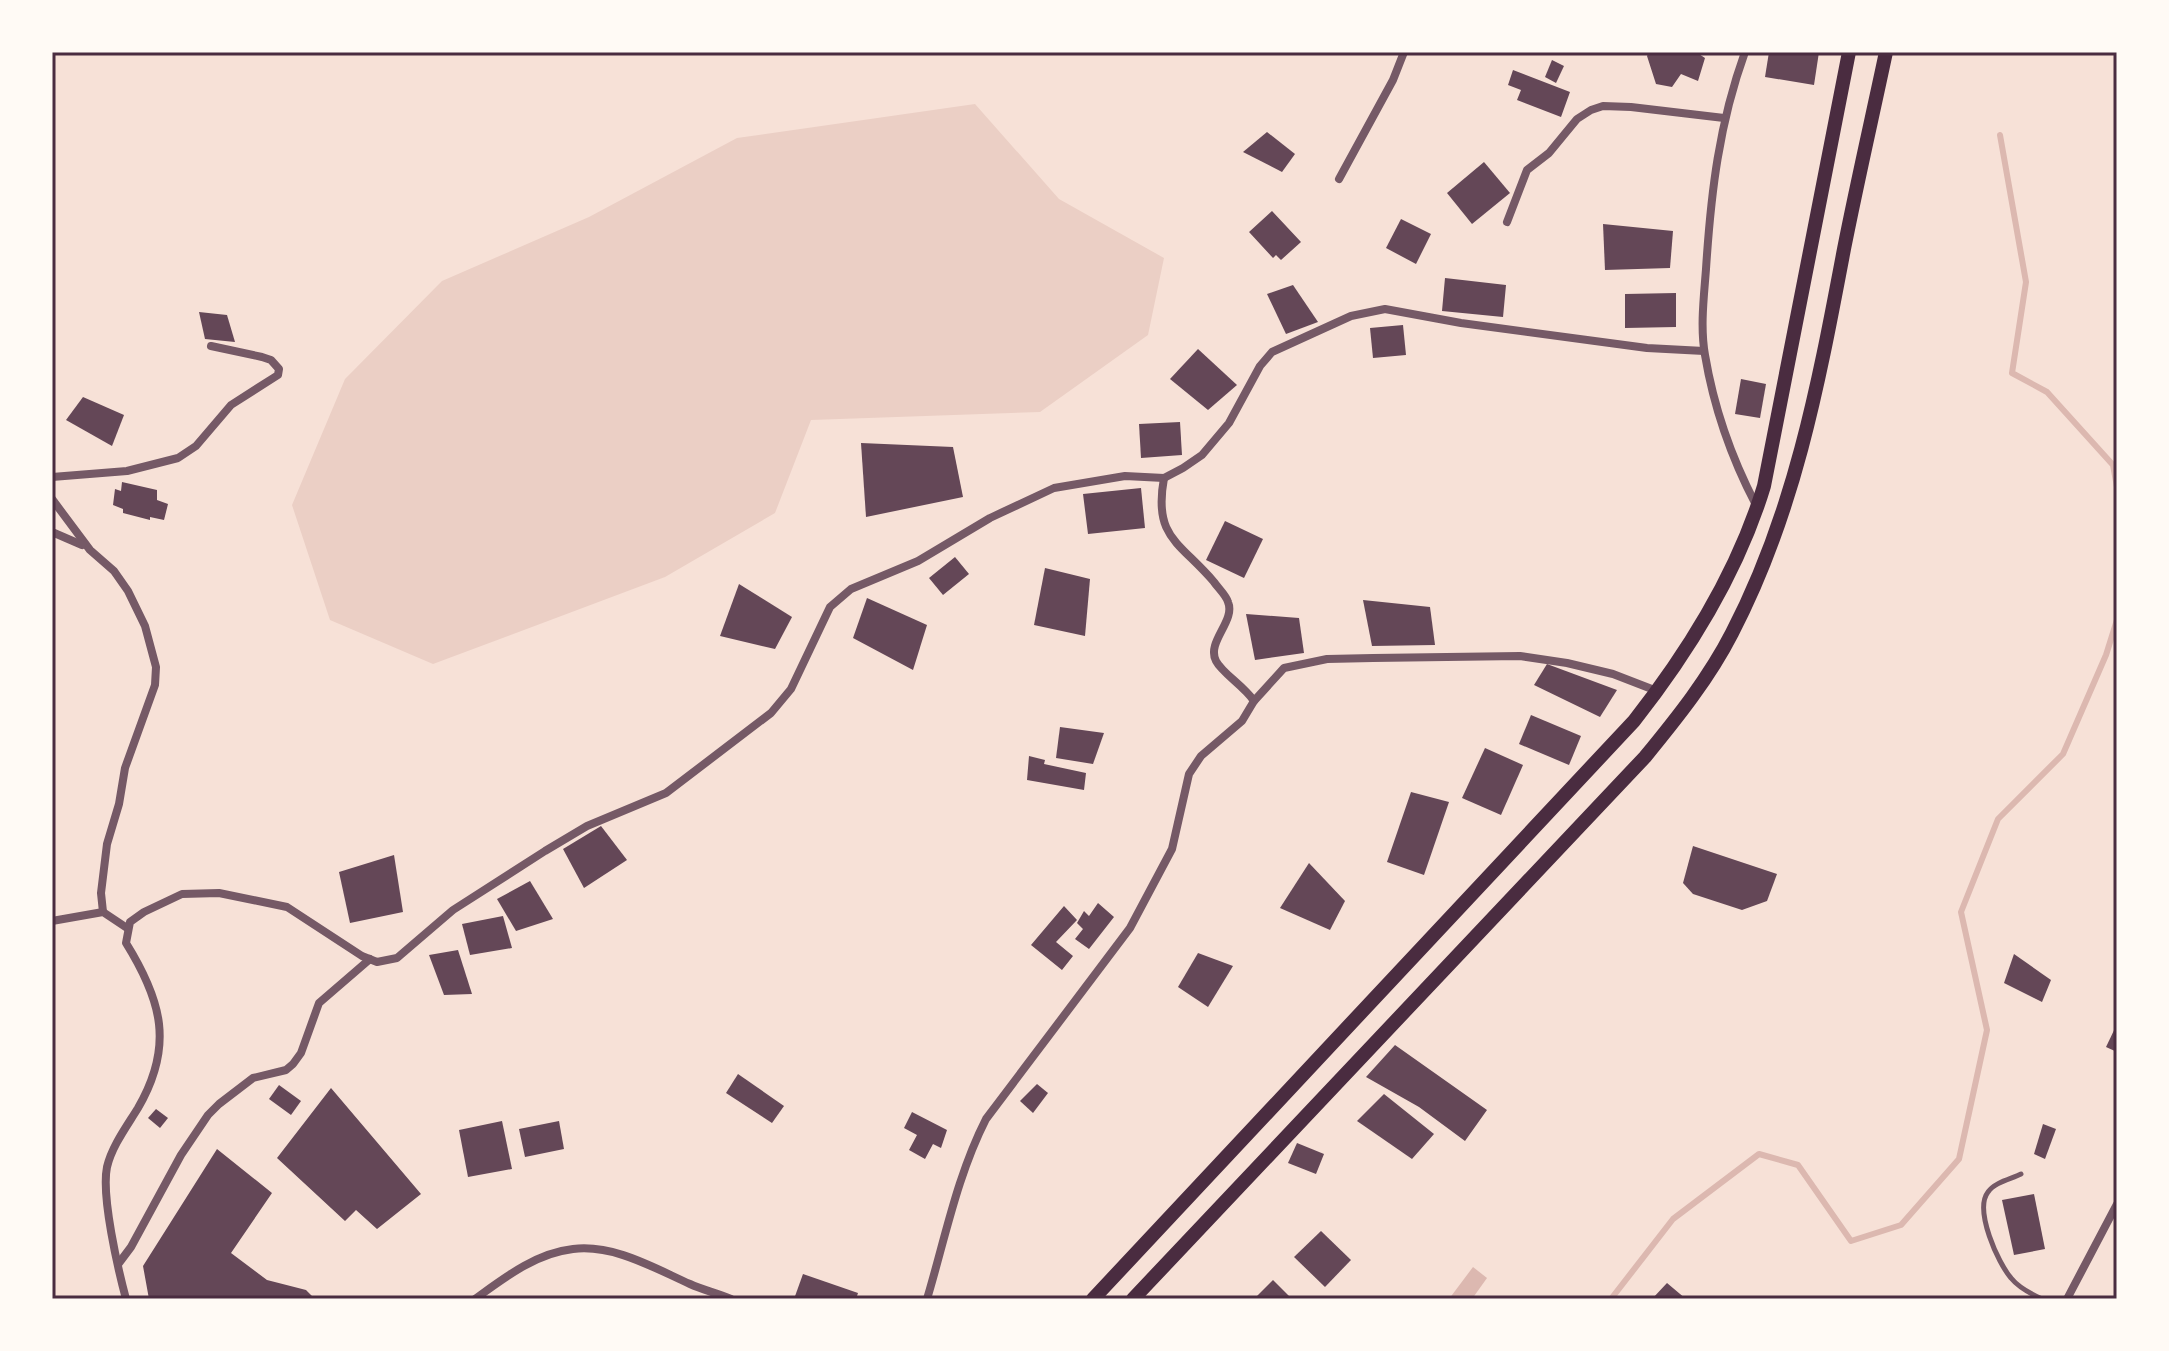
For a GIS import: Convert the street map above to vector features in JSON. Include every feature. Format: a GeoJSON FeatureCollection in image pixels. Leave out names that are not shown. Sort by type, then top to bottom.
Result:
{"type":"FeatureCollection","features":[{"type":"Feature","properties":{"kind":"main road"},"geometry":{"type":"LineString","coordinates":[[1093,1299],[1634,721],[1694,638],[1725,581],[1758,508],[1778,423],[1849,52]]}},
{"type":"Feature","properties":{"kind":"main road"},"geometry":{"type":"LineString","coordinates":[[1133,1299],[1645,757],[1709,672],[1732,633],[1763,566],[1800,460],[1886,52]]}},
{"type":"Feature","properties":{"kind":"street"},"geometry":{"type":"LineString","coordinates":[[1339,179],[1393,80],[1404,52]]}},
{"type":"Feature","properties":{"kind":"street"},"geometry":{"type":"LineString","coordinates":[[1745,52],[1724,118],[1713,174],[1704,351],[1725,439],[1758,508]]}},
{"type":"Feature","properties":{"kind":"street"},"geometry":{"type":"LineString","coordinates":[[1507,222],[1527,170],[1549,153],[1577,119],[1591,110],[1603,106],[1631,107],[1724,118]]}},
{"type":"Feature","properties":{"kind":"street"},"geometry":{"type":"LineString","coordinates":[[126,1299],[106,1203],[105,1177],[111,1154],[153,1079],[161,1045],[161,1023],[156,1005],[142,970],[126,943],[127,928],[133,919],[144,912],[182,894],[219,893],[287,907],[370,959],[385,963],[397,958],[453,910],[545,851],[587,826],[666,793],[782,702],[800,673],[830,607],[851,589],[918,561],[990,518],[1054,488],[1125,476],[1164,478],[1202,455],[1229,423],[1260,366],[1272,352],[1351,316],[1385,309],[1461,323],[1647,348],[1704,351]]}},
{"type":"Feature","properties":{"kind":"street"},"geometry":{"type":"LineString","coordinates":[[52,477],[127,471],[178,458],[196,446],[231,405],[278,375],[279,369],[271,360],[211,346]]}},
{"type":"Feature","properties":{"kind":"street"},"geometry":{"type":"LineString","coordinates":[[1164,478],[1160,508],[1165,529],[1228,601],[1229,612],[1214,651],[1216,661],[1254,701]]}},
{"type":"Feature","properties":{"kind":"street"},"geometry":{"type":"LineString","coordinates":[[52,499],[90,550]]}},
{"type":"Feature","properties":{"kind":"street"},"geometry":{"type":"LineString","coordinates":[[52,532],[73,539],[114,571],[145,626],[156,667],[155,685],[125,768],[119,804],[107,844],[101,893],[103,912]]}},
{"type":"Feature","properties":{"kind":"street"},"geometry":{"type":"LineString","coordinates":[[927,1299],[947,1236],[958,1186],[986,1119],[1130,928],[1172,849],[1189,774],[1201,756],[1238,725],[1254,701],[1284,668],[1327,659],[1520,656],[1613,674],[1658,691]]}},
{"type":"Feature","properties":{"kind":"street"},"geometry":{"type":"LineString","coordinates":[[52,921],[103,912],[127,928]]}},
{"type":"Feature","properties":{"kind":"street"},"geometry":{"type":"LineString","coordinates":[[119,1263],[131,1247],[181,1155],[208,1115],[253,1078],[286,1070],[293,1064],[301,1053],[319,1003],[370,959]]}},
{"type":"Feature","properties":{"kind":"street"},"geometry":{"type":"LineString","coordinates":[[2067,1299],[2117,1204]]}},
{"type":"Feature","properties":{"kind":"street"},"geometry":{"type":"LineString","coordinates":[[475,1299],[513,1272],[542,1258],[572,1249],[594,1249],[644,1263],[731,1299]]}},
{"type":"Feature","properties":{"kind":"lane"},"geometry":{"type":"LineString","coordinates":[[2021,1174],[1995,1186],[1986,1194],[1986,1225],[2011,1278],[2042,1299]]}},
{"type":"Feature","properties":{"kind":"shaded area"},"geometry":{"type":"Polygon","coordinates":[[[975,104],[1059,199],[1164,258],[1148,335],[1040,412],[811,420],[775,513],[665,577],[433,664],[330,620],[292,505],[345,379],[442,281],[589,217],[737,138],[975,104]]]}},
{"type":"Feature","properties":{"kind":"shaded area"},"geometry":{"type":"Polygon","coordinates":[[[1473,1267],[1487,1278],[1472,1299],[1449,1299],[1473,1267]]]}},
{"type":"Feature","properties":{"kind":"building"},"geometry":{"type":"Polygon","coordinates":[[[1649,52],[1696,52],[1705,58],[1698,81],[1681,74],[1672,87],[1656,84],[1647,56],[1649,52]]]}},
{"type":"Feature","properties":{"kind":"building"},"geometry":{"type":"Polygon","coordinates":[[[1769,52],[1819,52],[1814,85],[1765,77],[1769,52]]]}},
{"type":"Feature","properties":{"kind":"building"},"geometry":{"type":"Polygon","coordinates":[[[1552,60],[1564,66],[1556,83],[1545,77],[1552,60]]]}},
{"type":"Feature","properties":{"kind":"building"},"geometry":{"type":"Polygon","coordinates":[[[1513,70],[1570,92],[1561,117],[1517,100],[1521,90],[1508,85],[1513,70]]]}},
{"type":"Feature","properties":{"kind":"building"},"geometry":{"type":"Polygon","coordinates":[[[1267,132],[1295,154],[1282,172],[1243,152],[1267,132]]]}},
{"type":"Feature","properties":{"kind":"building"},"geometry":{"type":"Polygon","coordinates":[[[1484,162],[1510,193],[1472,224],[1447,193],[1484,162]]]}},
{"type":"Feature","properties":{"kind":"building"},"geometry":{"type":"Polygon","coordinates":[[[1272,211],[1301,242],[1281,260],[1276,255],[1273,258],[1249,232],[1272,211]]]}},
{"type":"Feature","properties":{"kind":"building"},"geometry":{"type":"Polygon","coordinates":[[[1401,219],[1431,234],[1416,264],[1386,248],[1401,219]]]}},
{"type":"Feature","properties":{"kind":"building"},"geometry":{"type":"Polygon","coordinates":[[[1603,224],[1673,231],[1670,268],[1605,270],[1603,224]]]}},
{"type":"Feature","properties":{"kind":"building"},"geometry":{"type":"Polygon","coordinates":[[[1445,278],[1506,285],[1503,317],[1442,311],[1445,278]]]}},
{"type":"Feature","properties":{"kind":"building"},"geometry":{"type":"Polygon","coordinates":[[[1293,285],[1318,322],[1286,334],[1267,294],[1293,285]]]}},
{"type":"Feature","properties":{"kind":"building"},"geometry":{"type":"Polygon","coordinates":[[[1676,293],[1676,327],[1625,328],[1625,294],[1676,293]]]}},
{"type":"Feature","properties":{"kind":"building"},"geometry":{"type":"Polygon","coordinates":[[[199,312],[227,315],[235,342],[205,339],[199,312]]]}},
{"type":"Feature","properties":{"kind":"building"},"geometry":{"type":"Polygon","coordinates":[[[1403,325],[1406,355],[1373,358],[1370,328],[1403,325]]]}},
{"type":"Feature","properties":{"kind":"building"},"geometry":{"type":"Polygon","coordinates":[[[1198,349],[1237,385],[1208,410],[1170,379],[1198,349]]]}},
{"type":"Feature","properties":{"kind":"building"},"geometry":{"type":"Polygon","coordinates":[[[1741,379],[1766,384],[1760,418],[1735,414],[1741,379]]]}},
{"type":"Feature","properties":{"kind":"building"},"geometry":{"type":"Polygon","coordinates":[[[83,397],[124,415],[112,446],[66,420],[83,397]]]}},
{"type":"Feature","properties":{"kind":"building"},"geometry":{"type":"Polygon","coordinates":[[[1180,422],[1182,455],[1141,458],[1139,424],[1180,422]]]}},
{"type":"Feature","properties":{"kind":"building"},"geometry":{"type":"Polygon","coordinates":[[[861,443],[953,447],[963,497],[866,517],[861,443]]]}},
{"type":"Feature","properties":{"kind":"building"},"geometry":{"type":"Polygon","coordinates":[[[122,482],[157,490],[157,500],[168,504],[164,520],[123,513],[123,509],[113,505],[115,489],[121,491],[122,482]]]}},
{"type":"Feature","properties":{"kind":"building"},"geometry":{"type":"Polygon","coordinates":[[[1141,488],[1145,528],[1088,534],[1083,494],[1141,488]]]}},
{"type":"Feature","properties":{"kind":"building"},"geometry":{"type":"Polygon","coordinates":[[[1225,521],[1263,539],[1244,578],[1206,560],[1225,521]]]}},
{"type":"Feature","properties":{"kind":"building"},"geometry":{"type":"Polygon","coordinates":[[[955,557],[969,574],[943,595],[929,578],[955,557]]]}},
{"type":"Feature","properties":{"kind":"building"},"geometry":{"type":"Polygon","coordinates":[[[1045,568],[1090,579],[1085,636],[1034,625],[1045,568]]]}},
{"type":"Feature","properties":{"kind":"building"},"geometry":{"type":"Polygon","coordinates":[[[739,584],[792,617],[775,649],[720,636],[739,584]]]}},
{"type":"Feature","properties":{"kind":"building"},"geometry":{"type":"Polygon","coordinates":[[[867,598],[927,625],[913,670],[853,638],[867,598]]]}},
{"type":"Feature","properties":{"kind":"building"},"geometry":{"type":"Polygon","coordinates":[[[1363,600],[1430,607],[1435,645],[1372,646],[1363,600]]]}},
{"type":"Feature","properties":{"kind":"building"},"geometry":{"type":"Polygon","coordinates":[[[1246,614],[1299,618],[1304,653],[1255,660],[1246,614]]]}},
{"type":"Feature","properties":{"kind":"building"},"geometry":{"type":"Polygon","coordinates":[[[1547,664],[1617,690],[1600,717],[1534,685],[1547,664]]]}},
{"type":"Feature","properties":{"kind":"building"},"geometry":{"type":"Polygon","coordinates":[[[1531,715],[1581,736],[1569,765],[1519,744],[1531,715]]]}},
{"type":"Feature","properties":{"kind":"building"},"geometry":{"type":"Polygon","coordinates":[[[1060,727],[1104,733],[1093,764],[1056,758],[1060,727]]]}},
{"type":"Feature","properties":{"kind":"building"},"geometry":{"type":"Polygon","coordinates":[[[1485,748],[1523,765],[1501,815],[1462,798],[1485,748]]]}},
{"type":"Feature","properties":{"kind":"building"},"geometry":{"type":"Polygon","coordinates":[[[1029,756],[1045,760],[1044,764],[1086,773],[1084,790],[1027,780],[1029,756]]]}},
{"type":"Feature","properties":{"kind":"building"},"geometry":{"type":"Polygon","coordinates":[[[1411,792],[1449,802],[1424,875],[1387,862],[1411,792]]]}},
{"type":"Feature","properties":{"kind":"building"},"geometry":{"type":"Polygon","coordinates":[[[601,826],[627,860],[584,888],[563,849],[601,826]]]}},
{"type":"Feature","properties":{"kind":"building"},"geometry":{"type":"Polygon","coordinates":[[[1693,846],[1777,874],[1767,901],[1742,910],[1693,894],[1683,883],[1693,846]]]}},
{"type":"Feature","properties":{"kind":"building"},"geometry":{"type":"Polygon","coordinates":[[[394,855],[403,912],[350,923],[339,872],[394,855]]]}},
{"type":"Feature","properties":{"kind":"building"},"geometry":{"type":"Polygon","coordinates":[[[1309,863],[1345,901],[1330,930],[1280,908],[1309,863]]]}},
{"type":"Feature","properties":{"kind":"building"},"geometry":{"type":"Polygon","coordinates":[[[530,881],[553,919],[516,931],[497,899],[530,881]]]}},
{"type":"Feature","properties":{"kind":"building"},"geometry":{"type":"Polygon","coordinates":[[[1098,903],[1114,917],[1089,949],[1075,939],[1083,929],[1077,923],[1084,911],[1089,916],[1098,903]]]}},
{"type":"Feature","properties":{"kind":"building"},"geometry":{"type":"Polygon","coordinates":[[[1064,906],[1077,920],[1056,942],[1073,956],[1062,970],[1031,945],[1064,906]]]}},
{"type":"Feature","properties":{"kind":"building"},"geometry":{"type":"Polygon","coordinates":[[[503,916],[512,948],[470,955],[462,924],[503,916]]]}},
{"type":"Feature","properties":{"kind":"building"},"geometry":{"type":"Polygon","coordinates":[[[458,950],[472,994],[444,995],[429,955],[458,950]]]}},
{"type":"Feature","properties":{"kind":"building"},"geometry":{"type":"Polygon","coordinates":[[[1198,953],[1233,966],[1208,1007],[1178,987],[1198,953]]]}},
{"type":"Feature","properties":{"kind":"building"},"geometry":{"type":"Polygon","coordinates":[[[2014,954],[2051,980],[2042,1002],[2004,983],[2014,954]]]}},
{"type":"Feature","properties":{"kind":"building"},"geometry":{"type":"Polygon","coordinates":[[[2117,1024],[2117,1052],[2106,1047],[2117,1024]]]}},
{"type":"Feature","properties":{"kind":"building"},"geometry":{"type":"Polygon","coordinates":[[[1395,1045],[1487,1110],[1465,1141],[1419,1107],[1366,1077],[1395,1045]]]}},
{"type":"Feature","properties":{"kind":"building"},"geometry":{"type":"Polygon","coordinates":[[[738,1074],[784,1106],[772,1123],[726,1093],[738,1074]]]}},
{"type":"Feature","properties":{"kind":"building"},"geometry":{"type":"Polygon","coordinates":[[[1037,1084],[1048,1093],[1033,1113],[1020,1101],[1037,1084]]]}},
{"type":"Feature","properties":{"kind":"building"},"geometry":{"type":"Polygon","coordinates":[[[279,1085],[301,1101],[291,1115],[269,1099],[279,1085]]]}},
{"type":"Feature","properties":{"kind":"building"},"geometry":{"type":"Polygon","coordinates":[[[331,1088],[421,1194],[377,1229],[356,1210],[345,1221],[277,1158],[331,1088]]]}},
{"type":"Feature","properties":{"kind":"building"},"geometry":{"type":"Polygon","coordinates":[[[1384,1094],[1434,1134],[1412,1159],[1357,1121],[1384,1094]]]}},
{"type":"Feature","properties":{"kind":"building"},"geometry":{"type":"Polygon","coordinates":[[[156,1109],[168,1118],[160,1128],[148,1118],[156,1109]]]}},
{"type":"Feature","properties":{"kind":"building"},"geometry":{"type":"Polygon","coordinates":[[[912,1112],[947,1130],[941,1148],[933,1144],[925,1159],[909,1150],[917,1135],[904,1128],[912,1112]]]}},
{"type":"Feature","properties":{"kind":"building"},"geometry":{"type":"Polygon","coordinates":[[[502,1121],[512,1169],[468,1177],[459,1130],[502,1121]]]}},
{"type":"Feature","properties":{"kind":"building"},"geometry":{"type":"Polygon","coordinates":[[[559,1121],[564,1149],[525,1157],[519,1129],[559,1121]]]}},
{"type":"Feature","properties":{"kind":"building"},"geometry":{"type":"Polygon","coordinates":[[[2043,1124],[2056,1129],[2045,1159],[2034,1154],[2043,1124]]]}},
{"type":"Feature","properties":{"kind":"building"},"geometry":{"type":"Polygon","coordinates":[[[1297,1143],[1324,1154],[1316,1174],[1288,1163],[1297,1143]]]}},
{"type":"Feature","properties":{"kind":"building"},"geometry":{"type":"Polygon","coordinates":[[[217,1149],[272,1193],[231,1253],[267,1280],[306,1290],[315,1299],[149,1299],[143,1266],[217,1149]]]}},
{"type":"Feature","properties":{"kind":"building"},"geometry":{"type":"Polygon","coordinates":[[[2034,1194],[2045,1249],[2014,1255],[2002,1200],[2034,1194]]]}},
{"type":"Feature","properties":{"kind":"building"},"geometry":{"type":"Polygon","coordinates":[[[1321,1231],[1351,1260],[1325,1287],[1294,1257],[1321,1231]]]}},
{"type":"Feature","properties":{"kind":"building"},"geometry":{"type":"Polygon","coordinates":[[[803,1274],[858,1293],[856,1299],[794,1299],[803,1274]]]}},
{"type":"Feature","properties":{"kind":"building"},"geometry":{"type":"Polygon","coordinates":[[[1273,1280],[1292,1299],[1254,1299],[1273,1280]]]}},
{"type":"Feature","properties":{"kind":"building"},"geometry":{"type":"Polygon","coordinates":[[[1667,1283],[1686,1299],[1652,1299],[1667,1283]]]}},
{"type":"Feature","properties":{"kind":"waterway"},"geometry":{"type":"LineString","coordinates":[[2000,135],[2026,282],[2012,373],[2047,392],[2113,465],[2117,487]]}},
{"type":"Feature","properties":{"kind":"waterway"},"geometry":{"type":"LineString","coordinates":[[1611,1299],[1673,1219],[1759,1154],[1798,1165],[1851,1241],[1901,1225],[1959,1159],[1987,1030],[1961,912],[1998,819],[2063,754],[2106,655],[2117,620]]}}]}
